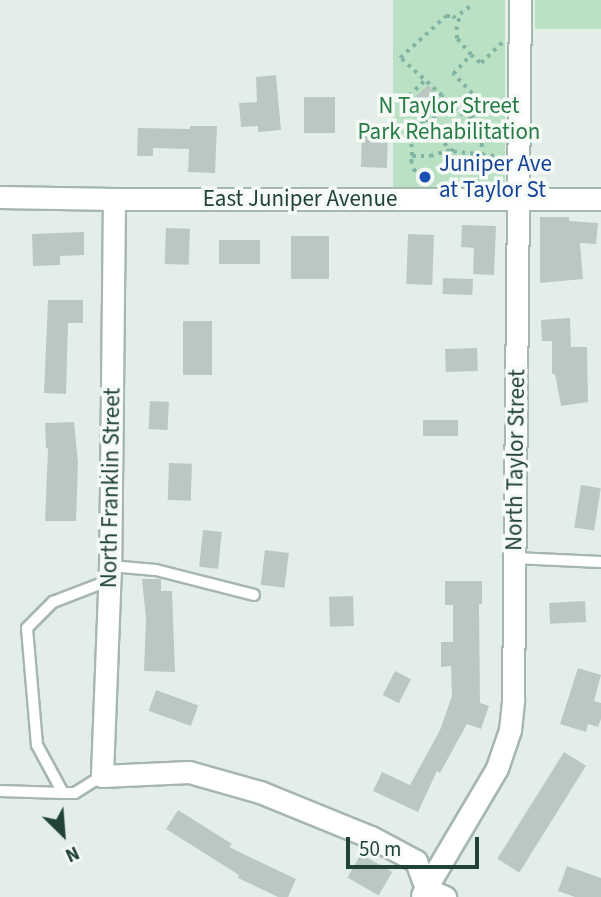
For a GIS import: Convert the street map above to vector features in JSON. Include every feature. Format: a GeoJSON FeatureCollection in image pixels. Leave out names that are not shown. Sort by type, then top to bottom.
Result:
{"type":"FeatureCollection","features":[{"type":"Feature","properties":{"kind":"street","name":"North Taylor Street"},"geometry":{"type":"LineString","coordinates":[[431,894],[497,768],[510,732],[520,0]]}},
{"type":"Feature","properties":{"kind":"street","name":"East Juniper Avenue"},"geometry":{"type":"LineString","coordinates":[[0,197],[114,200],[601,199]]}},
{"type":"Feature","properties":{"kind":"street","name":"North Franklin Street"},"geometry":{"type":"LineString","coordinates":[[102,776],[110,573],[114,200]]}},
{"type":"Feature","properties":{"kind":"street"},"geometry":{"type":"LineString","coordinates":[[102,776],[189,772],[260,792],[371,837],[416,862],[431,894]]}},
{"type":"Feature","properties":{"kind":"lane"},"geometry":{"type":"LineString","coordinates":[[514,558],[601,562]]}},
{"type":"Feature","properties":{"kind":"lane"},"geometry":{"type":"LineString","coordinates":[[63,793],[37,745],[27,628],[53,603],[110,573],[156,570],[254,596]]}},
{"type":"Feature","properties":{"kind":"lane"},"geometry":{"type":"LineString","coordinates":[[0,791],[75,793],[102,776]]}},
{"type":"Feature","properties":{"kind":"path"},"geometry":{"type":"LineString","coordinates":[[473,4],[457,20],[457,39],[481,63],[502,43]]}},
{"type":"Feature","properties":{"kind":"path"},"geometry":{"type":"LineString","coordinates":[[457,20],[453,16],[446,16],[400,58],[442,96],[446,105],[471,117],[482,135],[482,155],[476,184]]}},
{"type":"Feature","properties":{"kind":"path"},"geometry":{"type":"LineString","coordinates":[[471,55],[453,74],[484,106],[471,117]]}},
{"type":"Feature","properties":{"kind":"path"},"geometry":{"type":"LineString","coordinates":[[424,82],[406,99],[413,111],[425,120],[434,120]]}},
{"type":"Feature","properties":{"kind":"path"},"geometry":{"type":"LineString","coordinates":[[446,105],[434,111],[434,120],[436,133],[450,150],[461,155],[510,156]]}},
{"type":"Feature","properties":{"kind":"path"},"geometry":{"type":"LineString","coordinates":[[421,186],[411,163],[412,136],[425,120]]}},
{"type":"Feature","properties":{"kind":"path"},"geometry":{"type":"LineString","coordinates":[[412,156],[429,156],[450,150]]}},
{"type":"Feature","properties":{"kind":"green space","name":"N Taylor Street Park Rehabilitation"},"geometry":{"type":"Polygon","coordinates":[[[393,0],[505,0],[505,190],[393,190],[393,0]]]}},
{"type":"Feature","properties":{"kind":"green space"},"geometry":{"type":"Polygon","coordinates":[[[535,0],[601,0],[601,29],[535,29],[535,0]]]}},
{"type":"Feature","properties":{"kind":"building"},"geometry":{"type":"Polygon","coordinates":[[[276,75],[281,130],[258,132],[258,126],[241,127],[239,103],[257,102],[256,77],[276,75]]]}},
{"type":"Feature","properties":{"kind":"building"},"geometry":{"type":"Polygon","coordinates":[[[428,85],[443,101],[428,115],[413,99],[428,85]]]}},
{"type":"Feature","properties":{"kind":"building"},"geometry":{"type":"Polygon","coordinates":[[[304,97],[335,97],[335,133],[304,133],[304,97]]]}},
{"type":"Feature","properties":{"kind":"building"},"geometry":{"type":"Polygon","coordinates":[[[190,126],[217,126],[215,173],[188,172],[189,149],[153,148],[153,156],[137,156],[138,128],[190,129],[190,126]]]}},
{"type":"Feature","properties":{"kind":"building"},"geometry":{"type":"Polygon","coordinates":[[[362,135],[388,136],[387,168],[361,167],[362,135]]]}},
{"type":"Feature","properties":{"kind":"building"},"geometry":{"type":"Polygon","coordinates":[[[540,217],[569,217],[569,221],[598,223],[596,244],[580,243],[583,279],[540,283],[540,217]]]}},
{"type":"Feature","properties":{"kind":"building"},"geometry":{"type":"Polygon","coordinates":[[[462,225],[496,226],[494,275],[473,274],[474,248],[461,247],[462,225]]]}},
{"type":"Feature","properties":{"kind":"building"},"geometry":{"type":"Polygon","coordinates":[[[166,228],[190,229],[189,265],[165,264],[166,228]]]}},
{"type":"Feature","properties":{"kind":"building"},"geometry":{"type":"Polygon","coordinates":[[[84,232],[84,255],[60,256],[60,265],[33,266],[32,234],[84,232]]]}},
{"type":"Feature","properties":{"kind":"building"},"geometry":{"type":"Polygon","coordinates":[[[408,234],[434,235],[432,285],[406,284],[408,234]]]}},
{"type":"Feature","properties":{"kind":"building"},"geometry":{"type":"Polygon","coordinates":[[[291,236],[329,236],[329,279],[291,279],[291,236]]]}},
{"type":"Feature","properties":{"kind":"building"},"geometry":{"type":"Polygon","coordinates":[[[219,240],[260,240],[260,264],[219,264],[219,240]]]}},
{"type":"Feature","properties":{"kind":"building"},"geometry":{"type":"Polygon","coordinates":[[[443,278],[473,279],[472,295],[442,294],[443,278]]]}},
{"type":"Feature","properties":{"kind":"building"},"geometry":{"type":"Polygon","coordinates":[[[48,300],[83,300],[83,323],[68,323],[66,394],[44,393],[48,300]]]}},
{"type":"Feature","properties":{"kind":"building"},"geometry":{"type":"Polygon","coordinates":[[[570,318],[571,347],[587,347],[588,402],[561,406],[555,374],[552,374],[552,341],[542,341],[541,320],[570,318]]]}},
{"type":"Feature","properties":{"kind":"building"},"geometry":{"type":"Polygon","coordinates":[[[183,321],[212,321],[212,375],[183,375],[183,321]]]}},
{"type":"Feature","properties":{"kind":"building"},"geometry":{"type":"Polygon","coordinates":[[[477,348],[478,371],[446,372],[445,349],[477,348]]]}},
{"type":"Feature","properties":{"kind":"building"},"geometry":{"type":"Polygon","coordinates":[[[150,401],[169,402],[168,430],[149,429],[150,401]]]}},
{"type":"Feature","properties":{"kind":"building"},"geometry":{"type":"Polygon","coordinates":[[[423,420],[458,420],[458,436],[423,436],[423,420]]]}},
{"type":"Feature","properties":{"kind":"building"},"geometry":{"type":"Polygon","coordinates":[[[74,422],[78,462],[76,521],[45,521],[48,448],[45,423],[74,422]]]}},
{"type":"Feature","properties":{"kind":"building"},"geometry":{"type":"Polygon","coordinates":[[[169,463],[192,464],[191,501],[168,500],[169,463]]]}},
{"type":"Feature","properties":{"kind":"building"},"geometry":{"type":"Polygon","coordinates":[[[581,485],[601,488],[594,531],[574,527],[581,485]]]}},
{"type":"Feature","properties":{"kind":"building"},"geometry":{"type":"Polygon","coordinates":[[[203,530],[222,532],[218,569],[199,567],[203,530]]]}},
{"type":"Feature","properties":{"kind":"building"},"geometry":{"type":"Polygon","coordinates":[[[265,550],[289,553],[285,588],[261,585],[265,550]]]}},
{"type":"Feature","properties":{"kind":"building"},"geometry":{"type":"Polygon","coordinates":[[[142,579],[161,579],[161,591],[172,591],[175,672],[144,671],[146,619],[142,579]]]}},
{"type":"Feature","properties":{"kind":"building"},"geometry":{"type":"Polygon","coordinates":[[[445,581],[482,581],[482,604],[479,604],[480,703],[489,706],[481,729],[467,724],[440,773],[437,771],[418,812],[373,791],[382,772],[410,785],[440,730],[452,696],[451,666],[441,667],[441,642],[453,642],[453,605],[445,605],[445,581]]]}},
{"type":"Feature","properties":{"kind":"building"},"geometry":{"type":"Polygon","coordinates":[[[353,596],[354,626],[330,627],[329,597],[353,596]]]}},
{"type":"Feature","properties":{"kind":"building"},"geometry":{"type":"Polygon","coordinates":[[[585,601],[586,622],[550,624],[549,603],[585,601]]]}},
{"type":"Feature","properties":{"kind":"building"},"geometry":{"type":"Polygon","coordinates":[[[578,668],[601,675],[594,701],[601,703],[601,719],[598,727],[588,724],[586,732],[560,724],[578,668]]]}},
{"type":"Feature","properties":{"kind":"building"},"geometry":{"type":"Polygon","coordinates":[[[395,671],[411,679],[399,703],[383,695],[395,671]]]}},
{"type":"Feature","properties":{"kind":"building"},"geometry":{"type":"Polygon","coordinates":[[[156,690],[198,705],[191,726],[148,711],[156,690]]]}},
{"type":"Feature","properties":{"kind":"building"},"geometry":{"type":"Polygon","coordinates":[[[564,752],[586,766],[519,873],[497,859],[564,752]]]}},
{"type":"Feature","properties":{"kind":"building"},"geometry":{"type":"Polygon","coordinates":[[[178,810],[232,844],[229,847],[296,879],[288,897],[278,897],[238,878],[239,875],[166,829],[178,810]]]}},
{"type":"Feature","properties":{"kind":"building"},"geometry":{"type":"Polygon","coordinates":[[[361,854],[392,872],[379,895],[348,877],[361,854]]]}},
{"type":"Feature","properties":{"kind":"building"},"geometry":{"type":"Polygon","coordinates":[[[567,866],[601,878],[601,897],[575,897],[558,891],[567,866]]]}},
{"type":"Feature","properties":{"kind":"place","name":"Juniper Ave at Taylor St"},"geometry":{"type":"Point","coordinates":[425,177]}}]}
